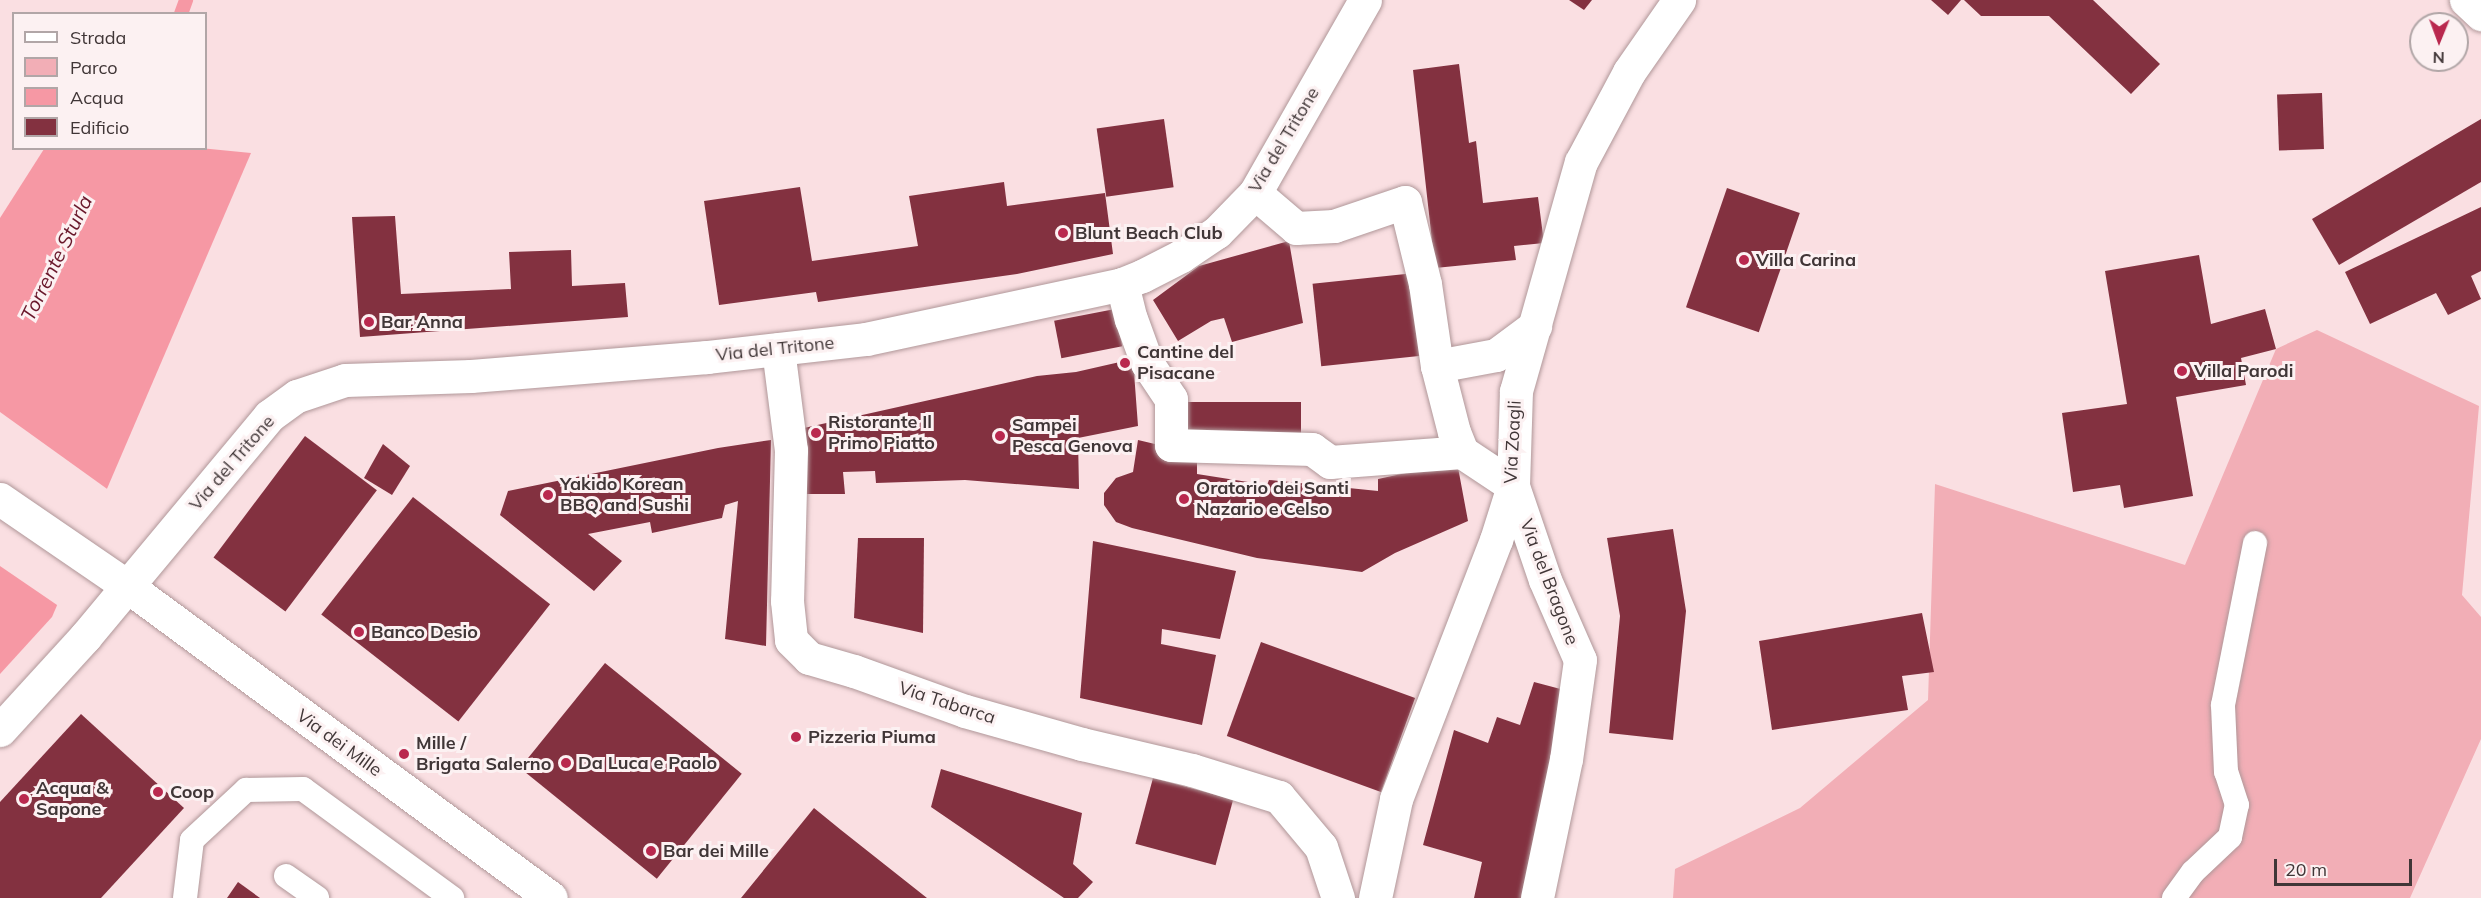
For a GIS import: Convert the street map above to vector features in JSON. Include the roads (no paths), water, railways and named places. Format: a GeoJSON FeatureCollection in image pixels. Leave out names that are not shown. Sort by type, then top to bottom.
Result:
{"type":"FeatureCollection","features":[{"type":"Feature","properties":{"kind":"street","name":"Via del Tritone"},"geometry":{"type":"LineString","coordinates":[[0,730],[116,579],[269,416],[297,396],[345,380],[471,376],[866,339],[1122,284],[1181,256],[1217,232],[1255,193],[1365,0]]}},
{"type":"Feature","properties":{"kind":"street","name":"Via Zoagli"},"geometry":{"type":"LineString","coordinates":[[1375,898],[1396,800],[1496,540],[1513,486],[1516,391],[1581,162],[1629,72],[1679,0]]}},
{"type":"Feature","properties":{"kind":"street"},"geometry":{"type":"LineString","coordinates":[[2466,0],[2481,14]]}},
{"type":"Feature","properties":{"kind":"street"},"geometry":{"type":"LineString","coordinates":[[1255,193],[1296,228],[1334,226],[1405,202],[1425,284],[1437,366],[1454,432],[1462,452],[1513,486]]}},
{"type":"Feature","properties":{"kind":"street"},"geometry":{"type":"LineString","coordinates":[[1122,284],[1147,363],[1171,399],[1171,445],[1312,449],[1330,462],[1462,452]]}},
{"type":"Feature","properties":{"kind":"street"},"geometry":{"type":"LineString","coordinates":[[1437,366],[1496,355],[1535,326]]}},
{"type":"Feature","properties":{"kind":"street","name":"Via Tabarca"},"geometry":{"type":"LineString","coordinates":[[778,349],[791,450],[787,601],[791,640],[809,658],[854,671],[965,711],[1082,744],[1192,770],[1280,797],[1321,847],[1338,898]]}},
{"type":"Feature","properties":{"kind":"street","name":"Via del Bragone"},"geometry":{"type":"LineString","coordinates":[[1513,486],[1545,580],[1580,660],[1566,759],[1537,898]]}},
{"type":"Feature","properties":{"kind":"street","name":"Via dei Mille"},"geometry":{"type":"LineString","coordinates":[[0,499],[116,579],[551,898]]}},
{"type":"Feature","properties":{"kind":"lane"},"geometry":{"type":"LineString","coordinates":[[2174,898],[2193,872],[2230,837],[2236,805],[2226,772],[2223,705],[2255,543]]}},
{"type":"Feature","properties":{"kind":"lane"},"geometry":{"type":"LineString","coordinates":[[185,898],[192,840],[246,790],[303,789],[452,898]]}},
{"type":"Feature","properties":{"kind":"lane"},"geometry":{"type":"LineString","coordinates":[[286,876],[317,898]]}},
{"type":"Feature","properties":{"kind":"water"},"geometry":{"type":"Polygon","coordinates":[[[207,149],[251,153],[52,617],[0,674],[0,218],[43,150],[207,149]]]}},
{"type":"Feature","properties":{"kind":"waterway","name":"Torrente Sturla"},"geometry":{"type":"LineString","coordinates":[[182,12],[186,0]]}},
{"type":"Feature","properties":{"kind":"place","name":"Blunt Beach Club"},"geometry":{"type":"Point","coordinates":[1063,233]}},
{"type":"Feature","properties":{"kind":"place","name":"Villa Carina"},"geometry":{"type":"Point","coordinates":[1744,260]}},
{"type":"Feature","properties":{"kind":"place","name":"Bar Anna"},"geometry":{"type":"Point","coordinates":[369,322]}},
{"type":"Feature","properties":{"kind":"place","name":"Cantine del Pisacane"},"geometry":{"type":"Point","coordinates":[1125,363]}},
{"type":"Feature","properties":{"kind":"place","name":"Villa Parodi"},"geometry":{"type":"Point","coordinates":[2182,371]}},
{"type":"Feature","properties":{"kind":"place","name":"Ristorante Il Primo Piatto"},"geometry":{"type":"Point","coordinates":[816,433]}},
{"type":"Feature","properties":{"kind":"place","name":"Sampei Pesca Genova"},"geometry":{"type":"Point","coordinates":[1000,436]}},
{"type":"Feature","properties":{"kind":"place","name":"Yakido Korean BBQ and Sushi"},"geometry":{"type":"Point","coordinates":[548,495]}},
{"type":"Feature","properties":{"kind":"place","name":"Oratorio dei Santi Nazario e Celso"},"geometry":{"type":"Point","coordinates":[1184,499]}},
{"type":"Feature","properties":{"kind":"place","name":"Banco Desio"},"geometry":{"type":"Point","coordinates":[359,632]}},
{"type":"Feature","properties":{"kind":"place","name":"Pizzeria Piuma"},"geometry":{"type":"Point","coordinates":[796,737]}},
{"type":"Feature","properties":{"kind":"place","name":"Mille / Brigata Salerno"},"geometry":{"type":"Point","coordinates":[404,754]}},
{"type":"Feature","properties":{"kind":"place","name":"Da Luca e Paolo"},"geometry":{"type":"Point","coordinates":[566,763]}},
{"type":"Feature","properties":{"kind":"place","name":"Coop"},"geometry":{"type":"Point","coordinates":[158,792]}},
{"type":"Feature","properties":{"kind":"place","name":"Acqua & Sapone"},"geometry":{"type":"Point","coordinates":[24,799]}},
{"type":"Feature","properties":{"kind":"place","name":"Bar dei Mille"},"geometry":{"type":"Point","coordinates":[651,851]}}]}
